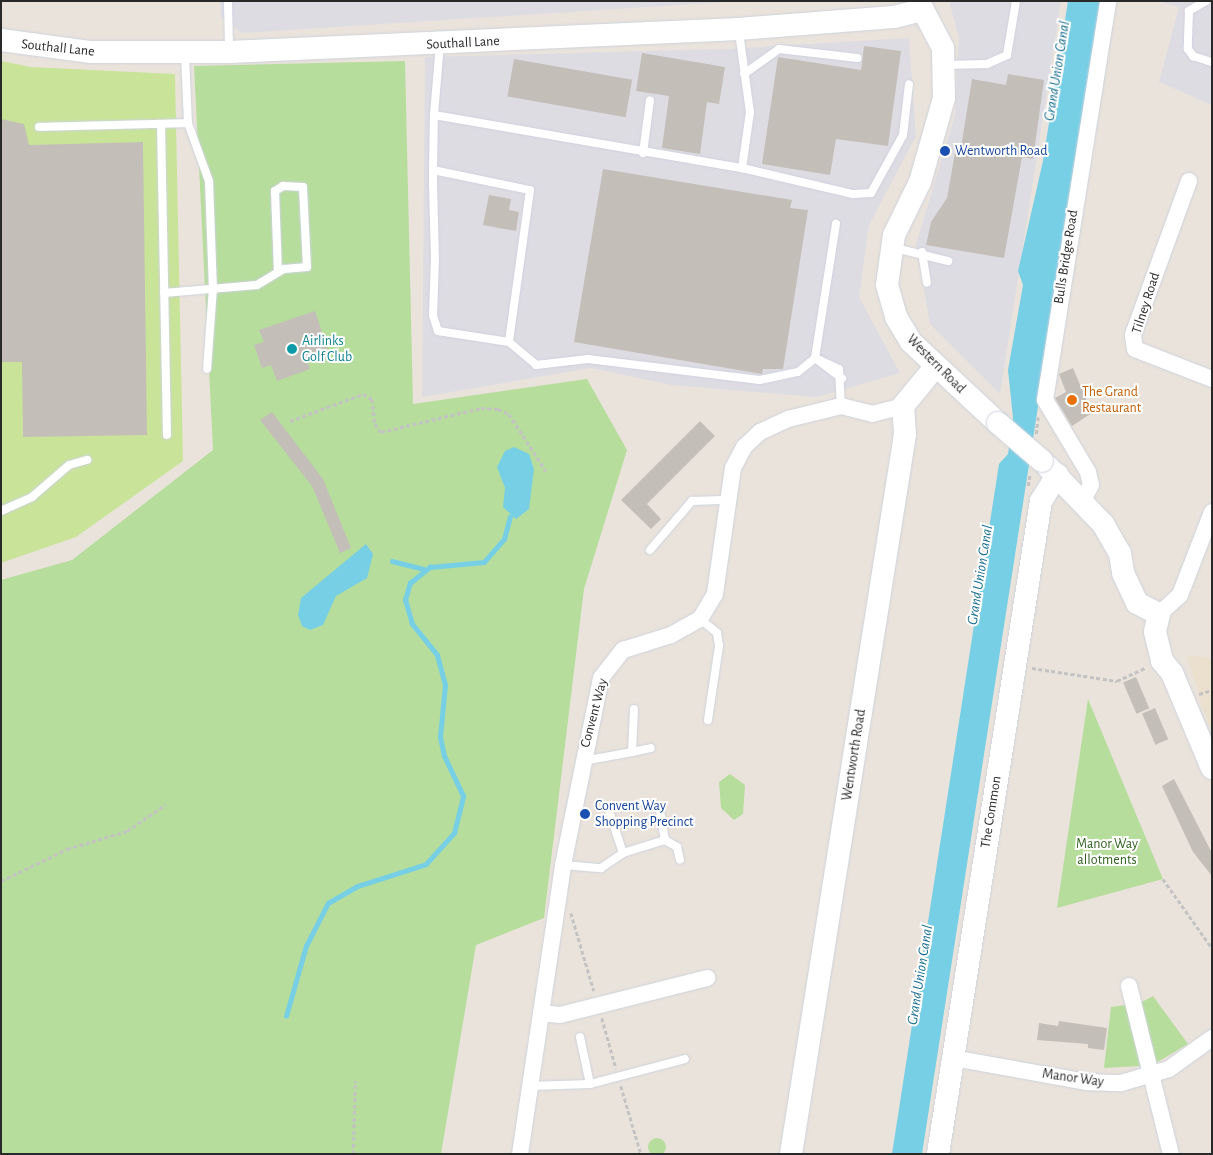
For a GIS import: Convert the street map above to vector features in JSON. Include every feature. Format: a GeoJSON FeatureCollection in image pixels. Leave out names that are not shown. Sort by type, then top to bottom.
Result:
{"type":"FeatureCollection","features":[{"type":"Feature","properties":{"kind":"street","name":"Bulls Bridge Road"},"geometry":{"type":"LineString","coordinates":[[1083,500],[1091,485],[1088,472],[1045,400],[1108,1]]}},
{"type":"Feature","properties":{"kind":"street","name":"Southall Lane"},"geometry":{"type":"LineString","coordinates":[[1,40],[91,52],[229,52],[440,44],[738,29],[894,18],[923,6]]}},
{"type":"Feature","properties":{"kind":"street","name":"Western Road"},"geometry":{"type":"LineString","coordinates":[[923,6],[939,34],[946,65],[938,131],[890,248],[887,285],[896,316],[911,342],[935,367],[1083,500],[1120,553],[1137,603],[1158,614]]}},
{"type":"Feature","properties":{"kind":"street","name":"Tilney Road"},"geometry":{"type":"LineString","coordinates":[[1190,181],[1133,335],[1135,349],[1212,379]]}},
{"type":"Feature","properties":{"kind":"street"},"geometry":{"type":"LineString","coordinates":[[841,406],[872,414],[903,406],[935,367]]}},
{"type":"Feature","properties":{"kind":"street","name":"Convent Way"},"geometry":{"type":"LineString","coordinates":[[520,1154],[563,865],[581,761],[601,678],[610,662],[637,642],[671,634],[700,618],[716,594],[733,468],[744,447],[760,432],[841,406]]}},
{"type":"Feature","properties":{"kind":"street","name":"Wentworth Road"},"geometry":{"type":"LineString","coordinates":[[792,1154],[905,434],[903,406]]}},
{"type":"Feature","properties":{"kind":"street","name":"The Common"},"geometry":{"type":"LineString","coordinates":[[938,1154],[1013,665],[1041,501],[1049,468]]}},
{"type":"Feature","properties":{"kind":"street"},"geometry":{"type":"LineString","coordinates":[[1212,512],[1180,595],[1158,614],[1169,631],[1167,667],[1212,768]]}},
{"type":"Feature","properties":{"kind":"street"},"geometry":{"type":"LineString","coordinates":[[541,1013],[560,1015],[707,978]]}},
{"type":"Feature","properties":{"kind":"street"},"geometry":{"type":"LineString","coordinates":[[1129,986],[1172,1154]]}},
{"type":"Feature","properties":{"kind":"street","name":"Manor Way"},"geometry":{"type":"LineString","coordinates":[[953,1058],[1086,1082],[1121,1083],[1152,1077],[1212,1038]]}},
{"type":"Feature","properties":{"kind":"lane"},"geometry":{"type":"LineString","coordinates":[[228,1],[229,52]]}},
{"type":"Feature","properties":{"kind":"lane"},"geometry":{"type":"LineString","coordinates":[[946,65],[987,64],[1007,55],[1016,1]]}},
{"type":"Feature","properties":{"kind":"lane"},"geometry":{"type":"LineString","coordinates":[[1212,3],[1207,1],[1189,11],[1188,49],[1193,56],[1212,62]]}},
{"type":"Feature","properties":{"kind":"lane"},"geometry":{"type":"LineString","coordinates":[[738,29],[750,112],[742,168]]}},
{"type":"Feature","properties":{"kind":"lane"},"geometry":{"type":"LineString","coordinates":[[440,44],[434,115],[433,170],[432,316],[438,331],[509,342],[536,365],[588,359],[760,380],[798,372],[815,358],[836,224]]}},
{"type":"Feature","properties":{"kind":"lane"},"geometry":{"type":"LineString","coordinates":[[744,74],[779,49],[857,58]]}},
{"type":"Feature","properties":{"kind":"lane"},"geometry":{"type":"LineString","coordinates":[[185,53],[188,123],[209,182],[213,288],[207,369]]}},
{"type":"Feature","properties":{"kind":"lane"},"geometry":{"type":"LineString","coordinates":[[434,115],[643,153],[742,168],[853,194],[871,193],[903,134],[909,84]]}},
{"type":"Feature","properties":{"kind":"lane"},"geometry":{"type":"LineString","coordinates":[[643,153],[650,100]]}},
{"type":"Feature","properties":{"kind":"lane"},"geometry":{"type":"LineString","coordinates":[[39,127],[188,123]]}},
{"type":"Feature","properties":{"kind":"lane"},"geometry":{"type":"LineString","coordinates":[[161,124],[167,435]]}},
{"type":"Feature","properties":{"kind":"lane"},"geometry":{"type":"LineString","coordinates":[[433,170],[530,190],[509,342]]}},
{"type":"Feature","properties":{"kind":"lane"},"geometry":{"type":"LineString","coordinates":[[164,293],[256,285],[278,272],[307,267],[310,261],[303,187],[283,186],[275,191],[278,272]]}},
{"type":"Feature","properties":{"kind":"lane"},"geometry":{"type":"LineString","coordinates":[[890,248],[922,252],[948,261]]}},
{"type":"Feature","properties":{"kind":"lane"},"geometry":{"type":"LineString","coordinates":[[922,252],[927,283]]}},
{"type":"Feature","properties":{"kind":"lane"},"geometry":{"type":"LineString","coordinates":[[815,358],[842,378],[841,406]]}},
{"type":"Feature","properties":{"kind":"lane"},"geometry":{"type":"LineString","coordinates":[[1,511],[32,497],[69,465],[87,460]]}},
{"type":"Feature","properties":{"kind":"lane"},"geometry":{"type":"LineString","coordinates":[[650,550],[692,501],[728,500]]}},
{"type":"Feature","properties":{"kind":"lane"},"geometry":{"type":"LineString","coordinates":[[700,618],[717,633],[719,646],[708,720]]}},
{"type":"Feature","properties":{"kind":"lane"},"geometry":{"type":"LineString","coordinates":[[632,752],[634,709]]}},
{"type":"Feature","properties":{"kind":"lane"},"geometry":{"type":"LineString","coordinates":[[581,761],[651,748]]}},
{"type":"Feature","properties":{"kind":"lane"},"geometry":{"type":"LineString","coordinates":[[660,813],[665,840]]}},
{"type":"Feature","properties":{"kind":"lane"},"geometry":{"type":"LineString","coordinates":[[610,814],[623,853]]}},
{"type":"Feature","properties":{"kind":"lane"},"geometry":{"type":"LineString","coordinates":[[563,865],[601,868],[623,853],[665,840],[677,847],[680,860]]}},
{"type":"Feature","properties":{"kind":"lane"},"geometry":{"type":"LineString","coordinates":[[580,1037],[590,1084]]}},
{"type":"Feature","properties":{"kind":"lane"},"geometry":{"type":"LineString","coordinates":[[530,1086],[590,1084],[684,1059]]}},
{"type":"Feature","properties":{"kind":"path"},"geometry":{"type":"LineString","coordinates":[[290,421],[363,394],[372,399],[375,424],[381,432],[481,408],[498,409],[509,414],[546,471]]}},
{"type":"Feature","properties":{"kind":"path"},"geometry":{"type":"LineString","coordinates":[[1013,665],[1117,680],[1167,667]]}},
{"type":"Feature","properties":{"kind":"path"},"geometry":{"type":"LineString","coordinates":[[1198,694],[1212,690]]}},
{"type":"Feature","properties":{"kind":"path"},"geometry":{"type":"LineString","coordinates":[[1,881],[59,853],[127,830],[166,804]]}},
{"type":"Feature","properties":{"kind":"path"},"geometry":{"type":"LineString","coordinates":[[1162,879],[1212,948]]}},
{"type":"Feature","properties":{"kind":"path"},"geometry":{"type":"LineString","coordinates":[[558,902],[572,913],[641,1154]]}},
{"type":"Feature","properties":{"kind":"path"},"geometry":{"type":"LineString","coordinates":[[353,1154],[355,1081]]}},
{"type":"Feature","properties":{"kind":"shaded area"},"geometry":{"type":"Polygon","coordinates":[[[220,1],[742,1],[242,33],[221,17],[220,1]]]}},
{"type":"Feature","properties":{"kind":"shaded area"},"geometry":{"type":"Polygon","coordinates":[[[949,1],[1061,1],[1000,394],[930,324],[916,244],[955,115],[959,38],[949,1]]]}},
{"type":"Feature","properties":{"kind":"shaded area"},"geometry":{"type":"Polygon","coordinates":[[[1158,1],[1212,1],[1212,105],[1159,82],[1179,7],[1158,1]]]}},
{"type":"Feature","properties":{"kind":"shaded area"},"geometry":{"type":"Polygon","coordinates":[[[909,38],[916,136],[869,225],[859,297],[900,373],[817,397],[671,385],[591,368],[422,397],[425,57],[725,49],[909,38]]]}},
{"type":"Feature","properties":{"kind":"shaded area"},"geometry":{"type":"Polygon","coordinates":[[[1187,655],[1212,658],[1212,731],[1203,709],[1187,655]]]}},
{"type":"Feature","properties":{"kind":"green space"},"geometry":{"type":"Polygon","coordinates":[[[1,61],[31,67],[175,74],[183,461],[76,537],[1,563],[1,61]]]}},
{"type":"Feature","properties":{"kind":"green space"},"geometry":{"type":"Polygon","coordinates":[[[405,61],[413,404],[587,379],[627,450],[584,589],[544,918],[476,945],[441,1154],[1,1154],[1,580],[72,560],[213,450],[194,66],[405,61]]]}},
{"type":"Feature","properties":{"kind":"green space","name":"Manor Way allotments"},"geometry":{"type":"Polygon","coordinates":[[[1088,699],[1163,879],[1057,908],[1088,699]]]}},
{"type":"Feature","properties":{"kind":"green space"},"geometry":{"type":"Polygon","coordinates":[[[730,774],[745,785],[743,814],[734,820],[721,808],[719,782],[730,774]]]}},
{"type":"Feature","properties":{"kind":"green space"},"geometry":{"type":"Polygon","coordinates":[[[1153,996],[1188,1044],[1154,1064],[1140,1003],[1153,996]]]}},
{"type":"Feature","properties":{"kind":"green space"},"geometry":{"type":"Polygon","coordinates":[[[1126,1005],[1141,1066],[1104,1068],[1111,1007],[1126,1005]]]}},
{"type":"Feature","properties":{"kind":"green space"},"geometry":{"type":"Polygon","coordinates":[[[657,1138],[664,1140],[666,1147],[664,1154],[657,1156],[650,1154],[648,1147],[650,1140],[657,1138]]]}},
{"type":"Feature","properties":{"kind":"water","name":"Grand Union Canal"},"geometry":{"type":"Polygon","coordinates":[[[1068,1],[1101,1],[922,1154],[892,1154],[999,464],[1008,454],[1013,418],[1008,370],[1023,285],[1018,271],[1043,161],[1068,1]]]}},
{"type":"Feature","properties":{"kind":"water"},"geometry":{"type":"Polygon","coordinates":[[[514,447],[529,454],[534,469],[529,509],[516,519],[503,507],[505,488],[497,467],[505,451],[514,447]]]}},
{"type":"Feature","properties":{"kind":"water"},"geometry":{"type":"Polygon","coordinates":[[[366,544],[373,554],[367,578],[336,596],[323,625],[310,630],[302,626],[298,615],[301,598],[366,544]]]}},
{"type":"Feature","properties":{"kind":"building"},"geometry":{"type":"Polygon","coordinates":[[[864,46],[901,51],[888,146],[836,139],[830,175],[762,164],[778,57],[861,70],[864,46]]]}},
{"type":"Feature","properties":{"kind":"building"},"geometry":{"type":"Polygon","coordinates":[[[642,53],[725,67],[719,104],[707,102],[700,154],[662,148],[669,96],[636,91],[642,53]]]}},
{"type":"Feature","properties":{"kind":"building"},"geometry":{"type":"Polygon","coordinates":[[[514,59],[632,80],[626,117],[507,96],[514,59]]]}},
{"type":"Feature","properties":{"kind":"building"},"geometry":{"type":"Polygon","coordinates":[[[1008,74],[1044,80],[1033,159],[1022,157],[1004,258],[926,245],[931,222],[947,198],[955,153],[960,154],[972,79],[1006,85],[1008,74]]]}},
{"type":"Feature","properties":{"kind":"building"},"geometry":{"type":"Polygon","coordinates":[[[1,119],[24,124],[29,145],[143,142],[147,435],[23,437],[22,362],[1,362],[1,119]]]}},
{"type":"Feature","properties":{"kind":"building"},"geometry":{"type":"Polygon","coordinates":[[[603,169],[792,200],[790,208],[808,210],[783,369],[763,369],[762,374],[574,342],[603,169]]]}},
{"type":"Feature","properties":{"kind":"building"},"geometry":{"type":"Polygon","coordinates":[[[489,195],[511,199],[509,210],[519,212],[516,231],[483,225],[489,195]]]}},
{"type":"Feature","properties":{"kind":"building","name":"Airlinks Golf Club"},"geometry":{"type":"Polygon","coordinates":[[[315,311],[329,353],[307,360],[310,369],[277,381],[271,365],[262,368],[254,345],[264,342],[259,330],[315,311]]]}},
{"type":"Feature","properties":{"kind":"building"},"geometry":{"type":"Polygon","coordinates":[[[1073,368],[1092,413],[1072,426],[1055,398],[1066,392],[1059,374],[1073,368]]]}},
{"type":"Feature","properties":{"kind":"building"},"geometry":{"type":"Polygon","coordinates":[[[272,412],[323,479],[351,548],[340,553],[312,486],[260,420],[272,412]]]}},
{"type":"Feature","properties":{"kind":"building"},"geometry":{"type":"Polygon","coordinates":[[[700,421],[715,436],[647,504],[661,519],[651,529],[621,500],[700,421]]]}},
{"type":"Feature","properties":{"kind":"building"},"geometry":{"type":"Polygon","coordinates":[[[1136,677],[1149,708],[1136,714],[1123,682],[1136,677]]]}},
{"type":"Feature","properties":{"kind":"building"},"geometry":{"type":"Polygon","coordinates":[[[1155,708],[1168,739],[1155,745],[1142,713],[1155,708]]]}},
{"type":"Feature","properties":{"kind":"building"},"geometry":{"type":"Polygon","coordinates":[[[1174,779],[1212,853],[1212,876],[1193,852],[1162,786],[1174,779]]]}},
{"type":"Feature","properties":{"kind":"building"},"geometry":{"type":"Polygon","coordinates":[[[1059,1021],[1107,1028],[1104,1050],[1088,1048],[1088,1044],[1037,1040],[1039,1023],[1058,1026],[1059,1021]]]}},
{"type":"Feature","properties":{"kind":"waterway"},"geometry":{"type":"LineString","coordinates":[[286,1016],[306,946],[328,903],[358,886],[426,864],[454,833],[463,796],[444,756],[440,737],[445,685],[437,655],[412,624],[405,600],[410,583],[430,567],[484,562],[504,539],[510,517]]}},
{"type":"Feature","properties":{"kind":"waterway"},"geometry":{"type":"LineString","coordinates":[[392,561],[423,569]]}},
{"type":"Feature","properties":{"kind":"place","name":"Wentworth Road"},"geometry":{"type":"Point","coordinates":[945,151]}},
{"type":"Feature","properties":{"kind":"place","name":"Airlinks Golf Club"},"geometry":{"type":"Point","coordinates":[292,349]}},
{"type":"Feature","properties":{"kind":"place","name":"The Grand Restaurant"},"geometry":{"type":"Point","coordinates":[1072,400]}},
{"type":"Feature","properties":{"kind":"place","name":"Convent Way Shopping Precinct"},"geometry":{"type":"Point","coordinates":[585,814]}}]}
